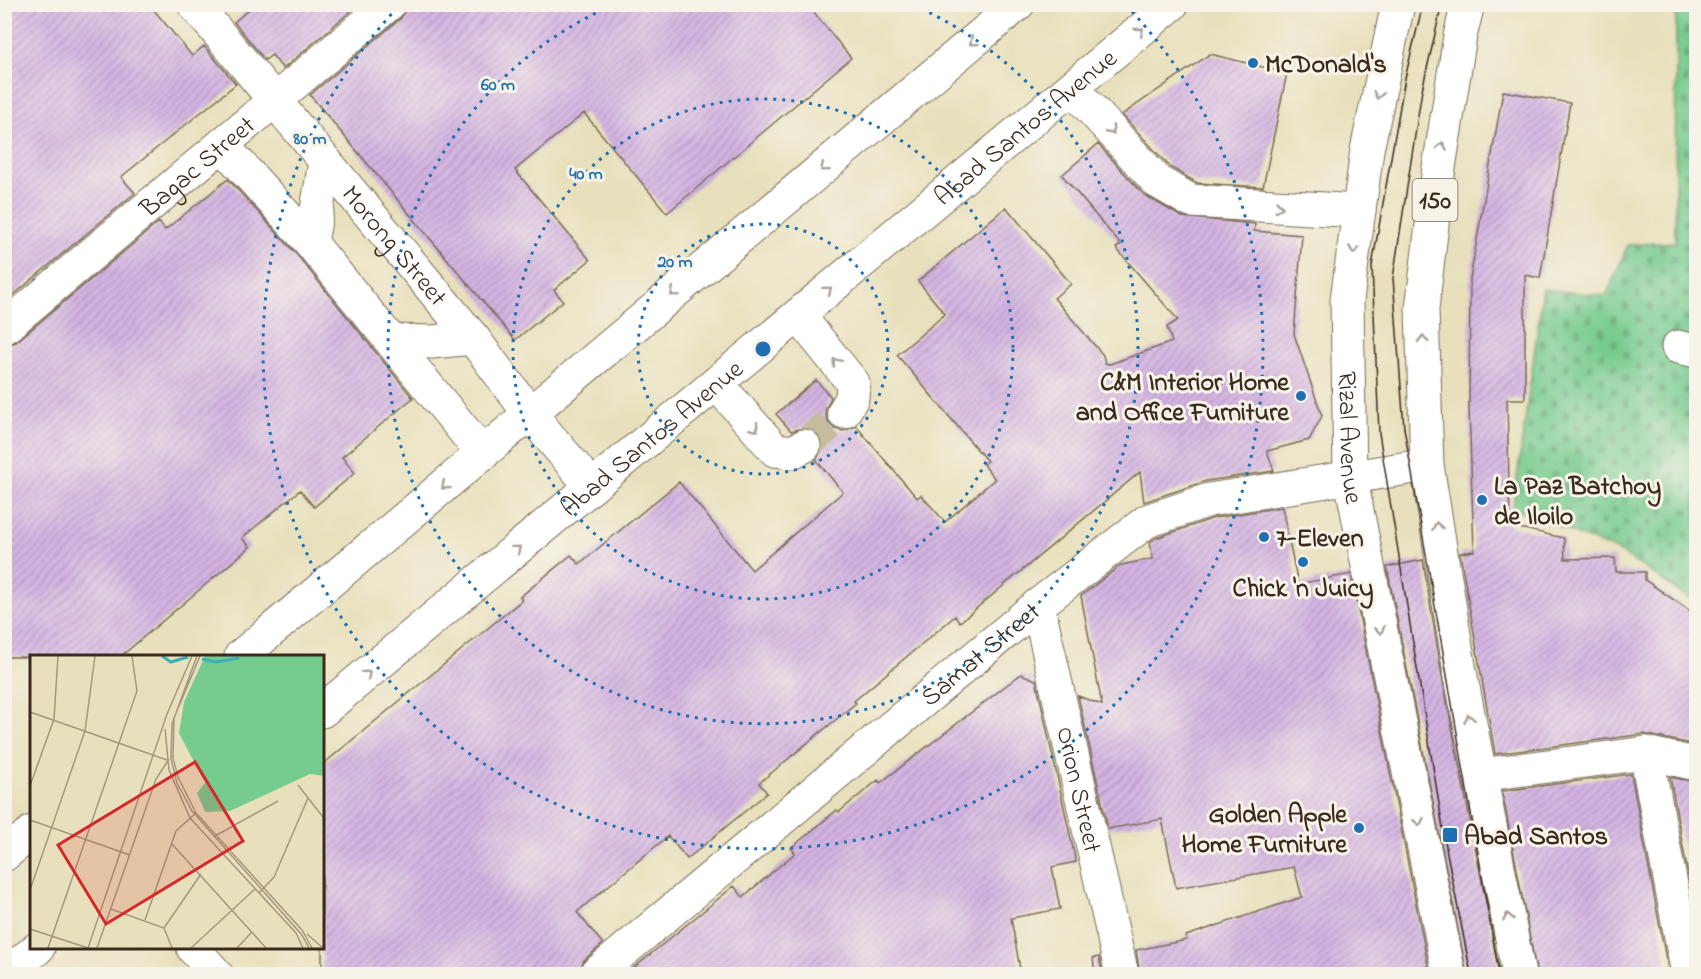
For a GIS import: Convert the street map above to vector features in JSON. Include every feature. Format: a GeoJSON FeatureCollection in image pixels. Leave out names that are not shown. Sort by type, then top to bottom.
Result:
{"type":"FeatureCollection","features":[{"type":"Feature","properties":{"kind":"main road","name":"Morong Street"},"geometry":{"type":"LineString","coordinates":[[194,4],[473,338],[530,414],[592,487]]}},
{"type":"Feature","properties":{"kind":"main road","name":"Bagac Street"},"geometry":{"type":"LineString","coordinates":[[4,328],[389,4]]}},
{"type":"Feature","properties":{"kind":"main road"},"geometry":{"type":"LineString","coordinates":[[243,655],[1018,4]]}},
{"type":"Feature","properties":{"kind":"main road","name":"Abad Santos Avenue"},"geometry":{"type":"LineString","coordinates":[[324,709],[1172,4]]}},
{"type":"Feature","properties":{"kind":"main road"},"geometry":{"type":"LineString","coordinates":[[1376,4],[1389,39]]}},
{"type":"Feature","properties":{"kind":"main road","name":"Rizal Avenue"},"geometry":{"type":"LineString","coordinates":[[1398,4],[1367,150],[1347,300],[1350,475],[1449,975]]}},
{"type":"Feature","properties":{"kind":"main road","name":"150"},"geometry":{"type":"LineString","coordinates":[[1468,4],[1460,36],[1438,174],[1422,309],[1427,465],[1480,775],[1519,975]]}},
{"type":"Feature","properties":{"kind":"main road"},"geometry":{"type":"LineString","coordinates":[[1072,88],[1158,182],[1191,201],[1359,212]]}},
{"type":"Feature","properties":{"kind":"main road"},"geometry":{"type":"LineString","coordinates":[[222,145],[311,243],[483,454]]}},
{"type":"Feature","properties":{"kind":"main road"},"geometry":{"type":"LineString","coordinates":[[311,243],[325,163]]}},
{"type":"Feature","properties":{"kind":"main road"},"geometry":{"type":"LineString","coordinates":[[798,315],[853,383],[852,398],[844,412]]}},
{"type":"Feature","properties":{"kind":"main road"},"geometry":{"type":"LineString","coordinates":[[392,341],[432,342],[473,338]]}},
{"type":"Feature","properties":{"kind":"main road"},"geometry":{"type":"LineString","coordinates":[[717,384],[775,450],[792,452],[804,446]]}},
{"type":"Feature","properties":{"kind":"main road","name":"Samat Street"},"geometry":{"type":"LineString","coordinates":[[596,975],[1038,605],[1147,521],[1209,500],[1350,475],[1427,465]]}},
{"type":"Feature","properties":{"kind":"main road","name":"Orion Street"},"geometry":{"type":"LineString","coordinates":[[1038,605],[1122,975]]}},
{"type":"Feature","properties":{"kind":"main road"},"geometry":{"type":"LineString","coordinates":[[1646,753],[1688,975]]}},
{"type":"Feature","properties":{"kind":"main road"},"geometry":{"type":"LineString","coordinates":[[1480,775],[1646,753],[1696,764]]}},
{"type":"Feature","properties":{"kind":"main road"},"geometry":{"type":"LineString","coordinates":[[4,855],[30,834]]}},
{"type":"Feature","properties":{"kind":"main road"},"geometry":{"type":"LineString","coordinates":[[6,975],[37,949]]}},
{"type":"Feature","properties":{"kind":"main road"},"geometry":{"type":"LineString","coordinates":[[194,949],[216,975]]}},
{"type":"Feature","properties":{"kind":"green space"},"geometry":{"type":"Polygon","coordinates":[[[1676,5],[1696,5],[1696,603],[1620,552],[1513,508],[1543,289],[1606,296],[1628,245],[1675,242],[1676,5]]]}},
{"type":"Feature","properties":{"kind":"building"},"geometry":{"type":"Polygon","coordinates":[[[4,4],[149,4],[192,56],[204,46],[236,84],[121,177],[135,193],[4,303],[4,4]]]}},
{"type":"Feature","properties":{"kind":"building"},"geometry":{"type":"Polygon","coordinates":[[[255,4],[359,4],[283,69],[272,55],[265,60],[234,22],[255,4]]]}},
{"type":"Feature","properties":{"kind":"building"},"geometry":{"type":"Polygon","coordinates":[[[407,4],[807,4],[851,58],[667,213],[584,113],[515,170],[590,260],[554,290],[563,301],[515,340],[310,95],[401,18],[407,4]]]}},
{"type":"Feature","properties":{"kind":"building"},"geometry":{"type":"Polygon","coordinates":[[[1210,54],[1287,73],[1263,187],[1197,183],[1170,167],[1122,115],[1210,54]]]}},
{"type":"Feature","properties":{"kind":"building"},"geometry":{"type":"Polygon","coordinates":[[[1503,91],[1570,103],[1540,278],[1525,275],[1525,399],[1507,399],[1510,526],[1564,538],[1565,559],[1615,558],[1616,572],[1645,572],[1645,580],[1696,615],[1696,745],[1644,734],[1495,754],[1460,553],[1474,551],[1469,408],[1470,279],[1503,91]]]}},
{"type":"Feature","properties":{"kind":"building"},"geometry":{"type":"Polygon","coordinates":[[[1098,144],[1144,195],[1182,217],[1255,224],[1254,231],[1302,235],[1294,334],[1322,416],[1309,440],[1267,451],[1274,471],[1206,481],[1144,502],[1140,472],[960,622],[955,616],[854,701],[856,703],[759,783],[767,793],[687,859],[668,836],[577,912],[603,944],[584,960],[578,975],[322,975],[324,763],[522,600],[520,597],[571,555],[579,564],[679,482],[752,570],[843,492],[816,460],[823,448],[820,437],[814,430],[806,427],[791,431],[776,414],[816,380],[831,397],[825,411],[828,422],[835,429],[843,431],[856,426],[917,498],[921,495],[945,522],[995,479],[983,464],[987,461],[897,355],[945,314],[918,281],[1006,207],[1071,284],[1054,298],[1103,355],[1105,363],[1110,364],[1172,342],[1167,327],[1178,320],[1116,248],[1121,245],[1062,175],[1098,144]]]}},
{"type":"Feature","properties":{"kind":"building"},"geometry":{"type":"Polygon","coordinates":[[[228,179],[297,255],[413,398],[342,457],[355,473],[314,507],[300,490],[242,538],[250,547],[122,655],[4,657],[4,346],[16,342],[159,222],[165,230],[228,179]]]}},
{"type":"Feature","properties":{"kind":"building"},"geometry":{"type":"Polygon","coordinates":[[[1282,507],[1298,584],[1351,574],[1430,975],[1140,975],[1136,950],[1187,940],[1186,936],[1302,897],[1294,867],[1176,888],[1162,819],[1108,829],[1078,696],[1102,705],[1081,596],[1121,565],[1153,559],[1150,542],[1156,538],[1214,518],[1282,507]]]}},
{"type":"Feature","properties":{"kind":"building"},"geometry":{"type":"Polygon","coordinates":[[[1423,560],[1442,676],[1500,975],[1467,975],[1387,567],[1423,560]]]}},
{"type":"Feature","properties":{"kind":"building"},"geometry":{"type":"Polygon","coordinates":[[[1021,674],[1036,680],[1076,862],[1052,867],[1060,909],[1011,918],[1021,975],[625,975],[734,886],[743,897],[795,853],[791,848],[837,810],[839,812],[878,780],[880,783],[1021,674]]]}},
{"type":"Feature","properties":{"kind":"building"},"geometry":{"type":"Polygon","coordinates":[[[1631,774],[1669,975],[1537,975],[1502,791],[1631,774]]]}},
{"type":"Feature","properties":{"kind":"building"},"geometry":{"type":"Polygon","coordinates":[[[1670,777],[1696,782],[1696,918],[1670,777]]]}},
{"type":"Feature","properties":{"kind":"building"},"geometry":{"type":"Polygon","coordinates":[[[1099,957],[1103,975],[1095,975],[1093,958],[1099,957]]]}},
{"type":"Feature","properties":{"kind":"tunnel"},"geometry":{"type":"LineString","coordinates":[[804,446],[844,412]]}},
{"type":"Feature","properties":{"kind":"tram line"},"geometry":{"type":"LineString","coordinates":[[1423,4],[1405,78],[1372,266],[1379,433],[1447,853],[1471,974]]}},
{"type":"Feature","properties":{"kind":"tram line"},"geometry":{"type":"LineString","coordinates":[[1442,4],[1422,90],[1393,278],[1404,428],[1499,974]]}},
{"type":"Feature","properties":{"kind":"place","name":"McDonald's"},"geometry":{"type":"Point","coordinates":[1253,63]}},
{"type":"Feature","properties":{"kind":"place","name":"C&M Interior Home and Office Furniture"},"geometry":{"type":"Point","coordinates":[1301,396]}},
{"type":"Feature","properties":{"kind":"place","name":"La Paz Batchoy de Iloilo"},"geometry":{"type":"Point","coordinates":[1482,500]}},
{"type":"Feature","properties":{"kind":"place","name":"7-Eleven"},"geometry":{"type":"Point","coordinates":[1264,537]}},
{"type":"Feature","properties":{"kind":"place","name":"Chick 'n Juicy"},"geometry":{"type":"Point","coordinates":[1303,562]}},
{"type":"Feature","properties":{"kind":"place","name":"Golden Apple Home Furniture"},"geometry":{"type":"Point","coordinates":[1359,828]}},
{"type":"Feature","properties":{"kind":"place","name":"Abad Santos"},"geometry":{"type":"Point","coordinates":[1450,835]}}]}
